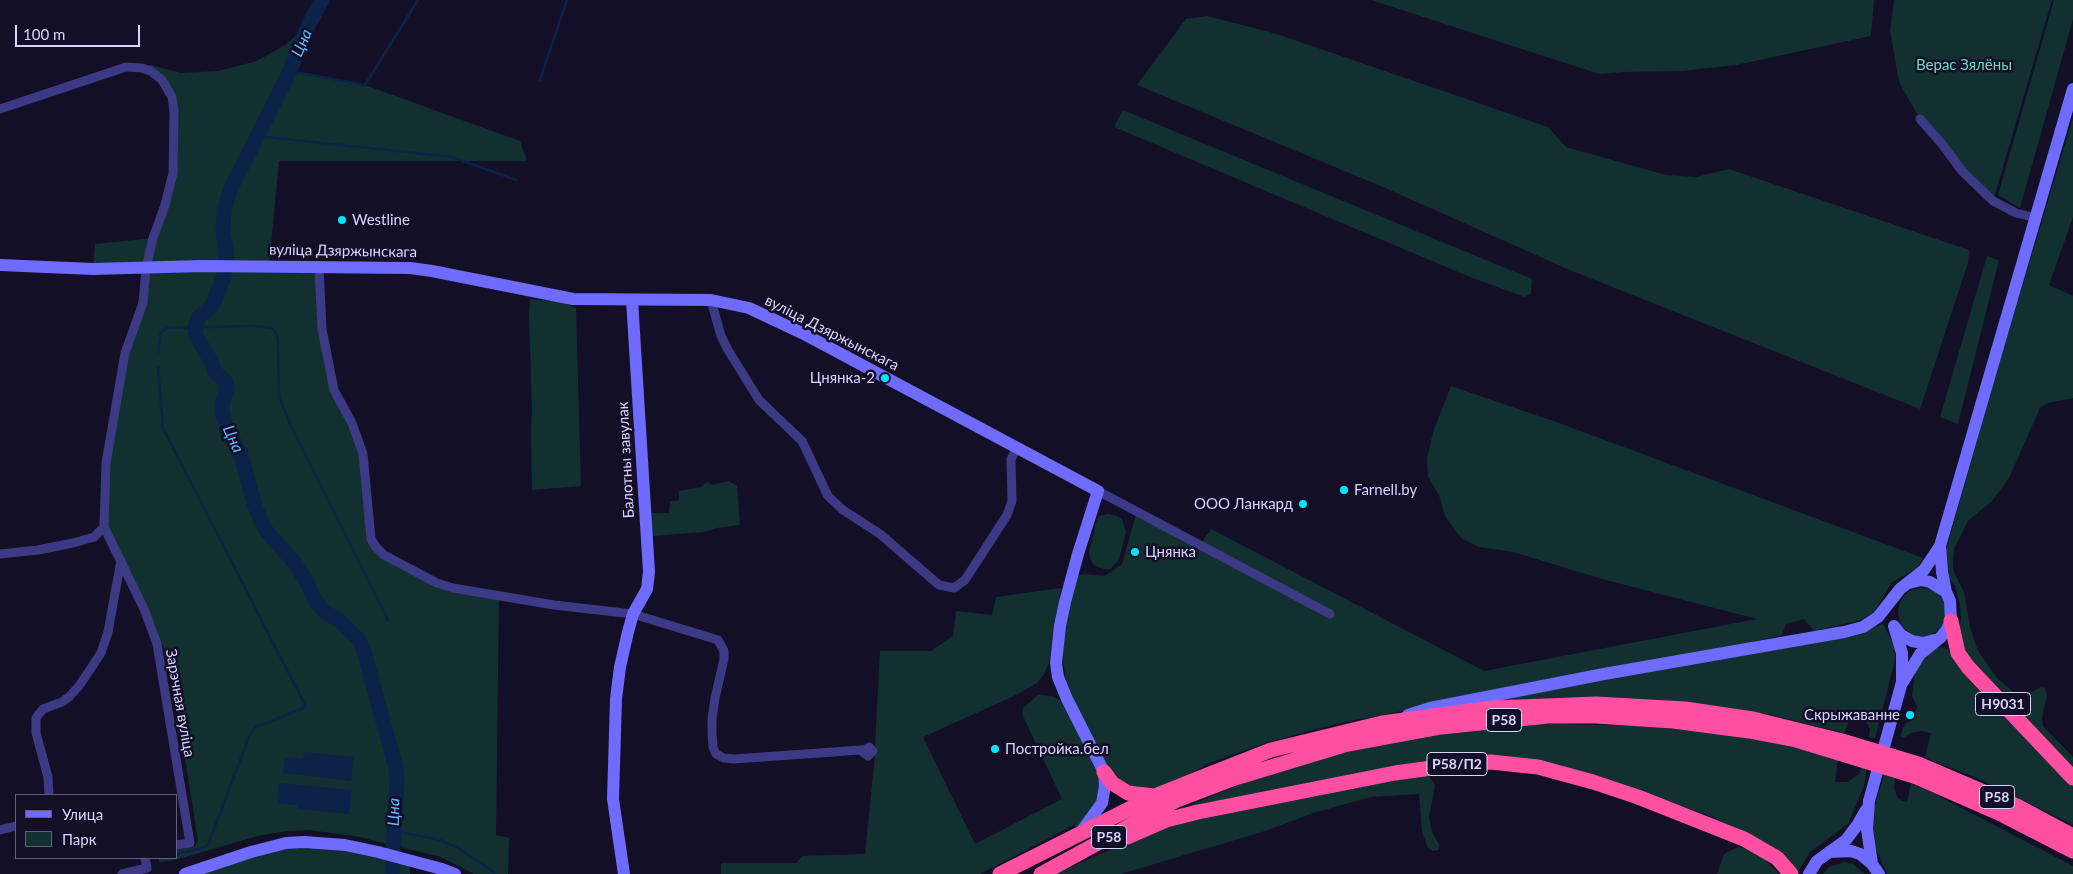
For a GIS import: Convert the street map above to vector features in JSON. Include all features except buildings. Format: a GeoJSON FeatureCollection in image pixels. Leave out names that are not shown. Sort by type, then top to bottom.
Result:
{"type":"FeatureCollection","features":[{"type":"Feature","properties":{"kind":"highway","name":"Н9031"},"geometry":{"type":"LineString","coordinates":[[1951,621],[1958,652],[1968,667],[2073,778]]}},
{"type":"Feature","properties":{"kind":"highway","name":"Р58"},"geometry":{"type":"LineString","coordinates":[[1000,874],[1155,796],[1271,750],[1382,723],[1493,708],[1596,704],[1685,709],[1753,719],[1916,770],[2011,804],[2073,836]]}},
{"type":"Feature","properties":{"kind":"highway","name":"Р58"},"geometry":{"type":"LineString","coordinates":[[1043,874],[1177,800],[1235,778],[1344,745],[1432,728],[1548,716],[1596,716],[1673,721],[1749,731],[1840,747]]}},
{"type":"Feature","properties":{"kind":"highway","name":"Р58/П2"},"geometry":{"type":"LineString","coordinates":[[1043,874],[1166,820],[1395,773],[1460,764],[1491,762],[1538,768],[1593,782],[1638,797],[1744,839],[1777,858],[1792,874]]}},
{"type":"Feature","properties":{"kind":"highway","name":"Р58"},"geometry":{"type":"LineString","coordinates":[[1916,770],[2073,852]]}},
{"type":"Feature","properties":{"kind":"highway"},"geometry":{"type":"LineString","coordinates":[[1104,772],[1112,783],[1128,794],[1155,796]]}},
{"type":"Feature","properties":{"kind":"main road","name":"Н9031"},"geometry":{"type":"LineString","coordinates":[[1382,723],[1430,708],[1501,694],[1844,632],[1863,627],[1878,617],[1900,589],[1924,570],[1940,546],[2073,89]]}},
{"type":"Feature","properties":{"kind":"main road","name":"вуліца Дзяржынскага"},"geometry":{"type":"LineString","coordinates":[[0,265],[93,269],[202,266],[374,266],[420,269],[573,299],[711,300],[750,308],[768,315],[1098,491]]}},
{"type":"Feature","properties":{"kind":"main road","name":"Балотны завулак"},"geometry":{"type":"LineString","coordinates":[[624,874],[613,799],[616,699],[620,667],[633,614],[647,590],[649,572],[632,300]]}},
{"type":"Feature","properties":{"kind":"main road"},"geometry":{"type":"LineString","coordinates":[[1082,832],[1102,803],[1105,786],[1104,772],[1067,699],[1058,677],[1056,664],[1060,626],[1065,602],[1098,491]]}},
{"type":"Feature","properties":{"kind":"main road","name":"Н9031"},"geometry":{"type":"LineString","coordinates":[[1940,546],[1946,592],[1950,601],[1951,621]]}},
{"type":"Feature","properties":{"kind":"main road"},"geometry":{"type":"LineString","coordinates":[[1909,583],[1922,580],[1930,582],[1946,592]]}},
{"type":"Feature","properties":{"kind":"main road"},"geometry":{"type":"LineString","coordinates":[[1809,874],[1817,861],[1846,840],[1858,824],[1868,805],[1902,682],[1902,652],[1890,612],[1890,603]]}},
{"type":"Feature","properties":{"kind":"main road"},"geometry":{"type":"LineString","coordinates":[[1902,682],[1920,654],[1947,629],[1951,621]]}},
{"type":"Feature","properties":{"kind":"main road"},"geometry":{"type":"LineString","coordinates":[[1894,626],[1901,635],[1912,641],[1923,643],[1934,640]]}},
{"type":"Feature","properties":{"kind":"main road"},"geometry":{"type":"LineString","coordinates":[[1868,805],[1867,829],[1876,869]]}},
{"type":"Feature","properties":{"kind":"main road"},"geometry":{"type":"LineString","coordinates":[[184,874],[251,852],[286,843],[322,843],[378,852],[406,859],[421,869],[455,874]]}},
{"type":"Feature","properties":{"kind":"main road"},"geometry":{"type":"LineString","coordinates":[[1829,852],[1851,851],[1860,854],[1876,869]]}},
{"type":"Feature","properties":{"kind":"street"},"geometry":{"type":"LineString","coordinates":[[0,109],[126,67],[142,68],[151,71],[162,80],[172,97],[174,157],[165,205],[153,238],[146,268],[143,303],[124,353],[106,463],[104,527],[94,537],[73,543],[38,550],[0,554]]}},
{"type":"Feature","properties":{"kind":"street"},"geometry":{"type":"LineString","coordinates":[[1920,119],[1942,144],[1962,172],[1993,201],[2016,213],[2036,218]]}},
{"type":"Feature","properties":{"kind":"street"},"geometry":{"type":"LineString","coordinates":[[320,267],[322,329],[334,390],[352,423],[364,454],[372,539],[376,547],[384,555],[437,583],[453,588],[554,605],[633,614],[718,640],[724,651],[724,659],[712,719],[713,747],[716,754],[724,758],[734,759],[860,750]]}},
{"type":"Feature","properties":{"kind":"street"},"geometry":{"type":"LineString","coordinates":[[711,300],[721,336],[738,367],[759,400],[802,441],[828,496],[843,510],[880,534],[939,585],[954,588],[966,580],[1008,515],[1012,501],[1012,459],[1017,448]]}},
{"type":"Feature","properties":{"kind":"street","name":"вуліца Дзяржынскага"},"geometry":{"type":"LineString","coordinates":[[1098,491],[1330,614]]}},
{"type":"Feature","properties":{"kind":"street","name":"Зарэчная вуліца"},"geometry":{"type":"LineString","coordinates":[[104,527],[144,609],[156,644],[190,843],[178,845]]}},
{"type":"Feature","properties":{"kind":"street"},"geometry":{"type":"LineString","coordinates":[[49,794],[48,776],[36,733],[36,718],[43,709],[62,702],[69,697],[79,686],[101,653],[108,632],[121,560]]}},
{"type":"Feature","properties":{"kind":"street"},"geometry":{"type":"LineString","coordinates":[[0,830],[15,826]]}},
{"type":"Feature","properties":{"kind":"street"},"geometry":{"type":"LineString","coordinates":[[122,874],[147,868],[145,859]]}},
{"type":"Feature","properties":{"kind":"green space"},"geometry":{"type":"Polygon","coordinates":[[[1371,0],[1874,0],[1871,36],[1736,65],[1682,71],[1599,74],[1371,0]]]}},
{"type":"Feature","properties":{"kind":"green space","name":"Верас Зялёны"},"geometry":{"type":"Polygon","coordinates":[[[1894,0],[2052,0],[1993,201],[1920,119],[1899,82],[1890,31],[1894,0]]]}},
{"type":"Feature","properties":{"kind":"green space"},"geometry":{"type":"Polygon","coordinates":[[[2054,0],[2073,0],[2073,19],[2020,208],[1998,195],[2054,0]]]}},
{"type":"Feature","properties":{"kind":"green space"},"geometry":{"type":"Polygon","coordinates":[[[1207,16],[1277,34],[1548,127],[1566,147],[1666,175],[1696,177],[1729,169],[1969,250],[1968,263],[1920,409],[1572,271],[1383,187],[1137,85],[1186,19],[1207,16]]]}},
{"type":"Feature","properties":{"kind":"green space"},"geometry":{"type":"Polygon","coordinates":[[[307,26],[291,71],[365,85],[520,141],[527,161],[279,161],[269,266],[319,267],[331,377],[363,454],[376,547],[437,583],[499,596],[496,835],[509,838],[508,874],[474,874],[441,857],[355,836],[308,830],[287,831],[258,836],[178,859],[178,850],[195,846],[198,841],[168,656],[104,527],[106,463],[125,353],[143,303],[146,268],[93,269],[95,244],[153,238],[173,173],[174,112],[162,80],[126,67],[151,65],[181,73],[218,71],[257,61],[285,45],[307,26]]]}},
{"type":"Feature","properties":{"kind":"green space"},"geometry":{"type":"Polygon","coordinates":[[[1123,110],[1532,279],[1531,293],[1525,297],[1470,277],[1114,127],[1123,110]]]}},
{"type":"Feature","properties":{"kind":"green space"},"geometry":{"type":"Polygon","coordinates":[[[2073,118],[2073,217],[2049,285],[2073,296],[2073,398],[2048,403],[2040,408],[2009,478],[1992,501],[1968,521],[1954,549],[1953,570],[1964,592],[1970,627],[1978,651],[1997,678],[2016,694],[2027,695],[2042,687],[2045,688],[2047,696],[2042,717],[2043,726],[2073,757],[2073,770],[1961,648],[1958,637],[1961,618],[1960,604],[1955,585],[1947,577],[1945,554],[1993,384],[2073,118]]]}},
{"type":"Feature","properties":{"kind":"green space"},"geometry":{"type":"Polygon","coordinates":[[[1987,256],[1999,260],[1958,424],[1940,417],[1987,256]]]}},
{"type":"Feature","properties":{"kind":"green space"},"geometry":{"type":"Polygon","coordinates":[[[530,299],[558,301],[576,308],[581,486],[532,490],[530,299]]]}},
{"type":"Feature","properties":{"kind":"green space"},"geometry":{"type":"Polygon","coordinates":[[[1451,386],[1559,423],[1923,558],[1917,568],[1891,583],[1875,611],[1861,620],[1814,631],[1804,619],[1786,624],[1782,635],[1714,651],[1340,723],[1268,742],[1207,764],[1155,796],[1105,786],[1081,832],[1074,825],[980,874],[721,874],[721,863],[796,863],[803,856],[865,854],[874,765],[880,651],[931,651],[953,636],[956,611],[992,615],[996,597],[1061,588],[1049,663],[1037,683],[1014,696],[923,737],[975,844],[1062,799],[1022,714],[1023,708],[1038,695],[1051,696],[1060,700],[1102,768],[1065,677],[1062,644],[1075,581],[1080,575],[1085,574],[1105,576],[1122,564],[1137,511],[1199,546],[1211,529],[1484,671],[1757,619],[1602,579],[1513,552],[1479,547],[1461,538],[1445,516],[1439,495],[1428,477],[1427,459],[1433,432],[1451,386]]]}},
{"type":"Feature","properties":{"kind":"green space"},"geometry":{"type":"Polygon","coordinates":[[[729,481],[737,486],[740,525],[704,532],[653,536],[649,534],[648,513],[669,513],[670,501],[679,501],[679,491],[701,487],[707,482],[712,485],[729,481]]]}},
{"type":"Feature","properties":{"kind":"green space"},"geometry":{"type":"Polygon","coordinates":[[[1108,514],[1122,519],[1126,532],[1119,560],[1110,569],[1103,569],[1094,565],[1090,559],[1089,552],[1097,519],[1108,514]]]}},
{"type":"Feature","properties":{"kind":"green space"},"geometry":{"type":"Polygon","coordinates":[[[1917,588],[1927,588],[1936,592],[1942,598],[1946,612],[1942,626],[1936,632],[1927,636],[1917,636],[1908,632],[1902,626],[1898,617],[1898,607],[1902,598],[1908,592],[1917,588]]]}},
{"type":"Feature","properties":{"kind":"green space"},"geometry":{"type":"Polygon","coordinates":[[[1883,624],[1895,647],[1895,660],[1875,738],[1869,737],[1870,729],[1864,718],[1853,712],[1844,733],[1772,715],[1700,704],[1575,697],[1494,701],[1494,699],[1853,634],[1883,624]]]}},
{"type":"Feature","properties":{"kind":"green space"},"geometry":{"type":"Polygon","coordinates":[[[1940,647],[1948,649],[1966,671],[2073,784],[2073,825],[1975,777],[1925,758],[1931,733],[1921,731],[1911,733],[1903,738],[1900,736],[1905,724],[1913,720],[1917,706],[1912,696],[1915,674],[1921,661],[1932,651],[1940,647]]]}},
{"type":"Feature","properties":{"kind":"green space"},"geometry":{"type":"Polygon","coordinates":[[[1511,723],[1649,726],[1745,737],[1838,758],[1835,782],[1848,782],[1859,774],[1862,766],[1867,767],[1864,786],[1848,824],[1810,852],[1797,873],[1771,846],[1713,817],[1616,783],[1533,759],[1483,755],[1409,763],[1179,810],[1258,777],[1336,751],[1511,723]]]}},
{"type":"Feature","properties":{"kind":"green space"},"geometry":{"type":"Polygon","coordinates":[[[1425,774],[1430,777],[1435,786],[1429,817],[1432,832],[1440,846],[1438,850],[1433,851],[1428,848],[1422,832],[1419,794],[1371,797],[1313,813],[1265,831],[1121,874],[1055,874],[1155,830],[1203,817],[1425,774]]]}},
{"type":"Feature","properties":{"kind":"green space"},"geometry":{"type":"Polygon","coordinates":[[[1884,775],[1895,778],[1894,789],[1898,798],[1902,801],[1907,802],[1911,784],[1927,790],[2073,866],[2073,874],[1887,874],[1873,843],[1874,809],[1884,775]]]}},
{"type":"Feature","properties":{"kind":"green space"},"geometry":{"type":"Polygon","coordinates":[[[1738,847],[1755,849],[1764,856],[1766,861],[1779,874],[1717,874],[1724,854],[1738,847]]]}},
{"type":"Feature","properties":{"kind":"green space"},"geometry":{"type":"Polygon","coordinates":[[[305,848],[353,852],[408,865],[410,874],[193,874],[277,850],[305,848]]]}},
{"type":"Feature","properties":{"kind":"green space"},"geometry":{"type":"Polygon","coordinates":[[[159,859],[178,859],[171,861],[159,862],[159,859]]]}},
{"type":"Feature","properties":{"kind":"green space"},"geometry":{"type":"Polygon","coordinates":[[[1845,862],[1853,864],[1865,874],[1823,874],[1829,867],[1845,862]]]}},
{"type":"Feature","properties":{"kind":"water"},"geometry":{"type":"Polygon","coordinates":[[[305,752],[353,757],[351,781],[283,773],[285,757],[303,759],[305,752]]]}},
{"type":"Feature","properties":{"kind":"water"},"geometry":{"type":"Polygon","coordinates":[[[279,783],[352,790],[349,814],[297,809],[297,805],[277,803],[279,783]]]}},
{"type":"Feature","properties":{"kind":"waterway","name":"Цна"},"geometry":{"type":"LineString","coordinates":[[322,0],[305,32],[290,71],[230,190],[224,211],[223,232],[227,257],[224,276],[212,306],[198,318],[195,327],[196,336],[211,361],[214,371],[226,382],[227,388],[222,403],[222,412],[227,430],[240,452],[255,506],[262,523],[267,532],[295,563],[316,602],[325,612],[340,621],[357,638],[363,648],[396,768],[392,874]]}},
{"type":"Feature","properties":{"kind":"waterway"},"geometry":{"type":"LineString","coordinates":[[290,71],[365,85],[418,0]]}},
{"type":"Feature","properties":{"kind":"waterway"},"geometry":{"type":"LineString","coordinates":[[540,80],[567,0]]}},
{"type":"Feature","properties":{"kind":"waterway"},"geometry":{"type":"LineString","coordinates":[[257,136],[452,157],[516,180]]}},
{"type":"Feature","properties":{"kind":"waterway"},"geometry":{"type":"LineString","coordinates":[[158,352],[161,332],[167,328],[255,326],[271,328],[275,331],[278,340],[279,397],[290,424],[388,620]]}},
{"type":"Feature","properties":{"kind":"waterway"},"geometry":{"type":"LineString","coordinates":[[158,367],[163,428],[305,705],[304,708],[256,727],[250,734],[208,845],[203,848],[178,854]]}},
{"type":"Feature","properties":{"kind":"waterway"},"geometry":{"type":"LineString","coordinates":[[395,831],[440,840],[456,847],[494,872]]}},
{"type":"Feature","properties":{"kind":"place","name":"Westline"},"geometry":{"type":"Point","coordinates":[342,220]}},
{"type":"Feature","properties":{"kind":"place","name":"Цнянка-2"},"geometry":{"type":"Point","coordinates":[885,378]}},
{"type":"Feature","properties":{"kind":"place","name":"Farnell.by"},"geometry":{"type":"Point","coordinates":[1344,490]}},
{"type":"Feature","properties":{"kind":"place","name":"ООО Ланкард"},"geometry":{"type":"Point","coordinates":[1303,504]}},
{"type":"Feature","properties":{"kind":"place","name":"Цнянка"},"geometry":{"type":"Point","coordinates":[1135,552]}},
{"type":"Feature","properties":{"kind":"place","name":"Скрыжаванне"},"geometry":{"type":"Point","coordinates":[1910,715]}},
{"type":"Feature","properties":{"kind":"place","name":"Постройка.бел"},"geometry":{"type":"Point","coordinates":[995,749]}}]}
